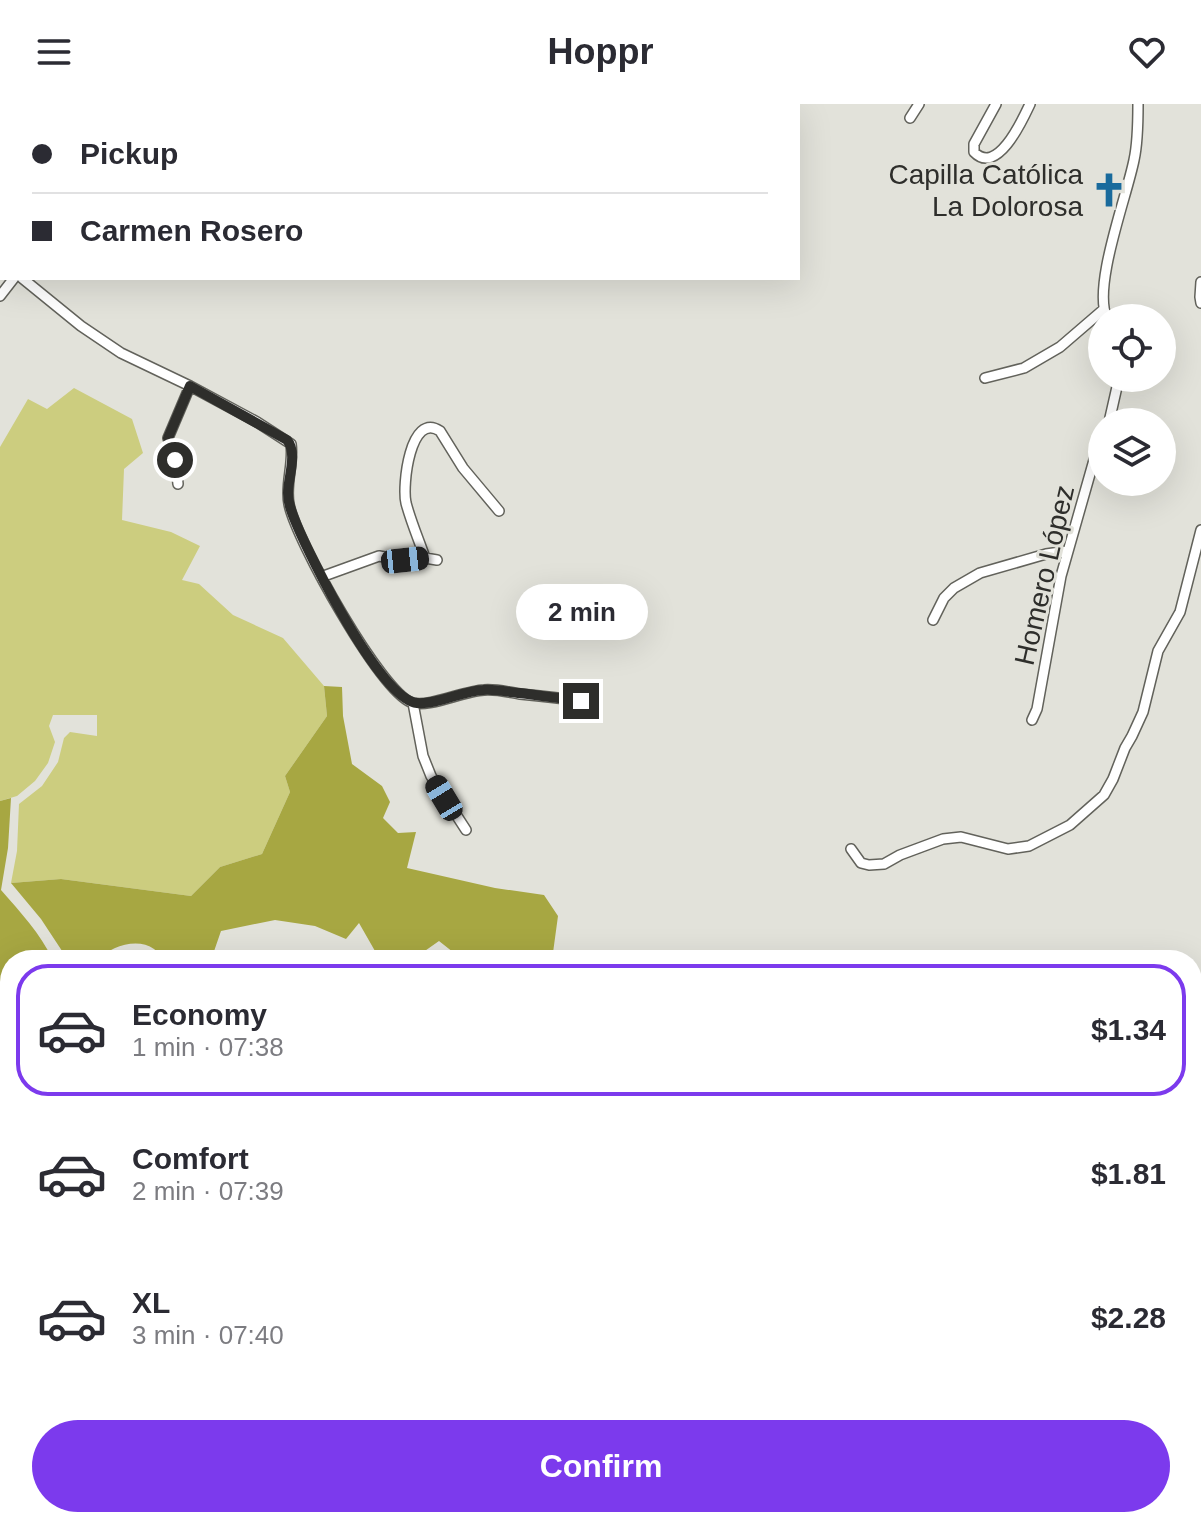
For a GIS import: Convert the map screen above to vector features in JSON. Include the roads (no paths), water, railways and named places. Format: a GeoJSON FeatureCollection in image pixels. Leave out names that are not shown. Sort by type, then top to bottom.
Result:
{"type":"FeatureCollection","features":[{"type":"Feature","properties":{"kind":"street"},"geometry":{"type":"LineString","coordinates":[[910,118],[919,104]]}},
{"type":"Feature","properties":{"kind":"street"},"geometry":{"type":"LineString","coordinates":[[996,104],[974,144],[974,152],[980,158],[993,157],[1006,145],[1030,104]]}},
{"type":"Feature","properties":{"kind":"street"},"geometry":{"type":"LineString","coordinates":[[1106,304],[1108,258],[1135,159],[1138,104]]}},
{"type":"Feature","properties":{"kind":"street"},"geometry":{"type":"LineString","coordinates":[[0,296],[12,280]]}},
{"type":"Feature","properties":{"kind":"street"},"geometry":{"type":"LineString","coordinates":[[24,280],[76,322],[121,353],[190,386],[291,444],[289,504],[303,539],[359,643],[397,691],[413,703],[484,690],[581,701]]}},
{"type":"Feature","properties":{"kind":"street"},"geometry":{"type":"LineString","coordinates":[[1201,282],[1201,303]]}},
{"type":"Feature","properties":{"kind":"street"},"geometry":{"type":"LineString","coordinates":[[985,378],[1024,368],[1088,326]]}},
{"type":"Feature","properties":{"kind":"street"},"geometry":{"type":"LineString","coordinates":[[178,484],[168,438],[190,386]]}},
{"type":"Feature","properties":{"kind":"street"},"geometry":{"type":"LineString","coordinates":[[425,558],[405,493],[414,443],[422,430],[428,427],[440,431],[463,468],[499,511]]}},
{"type":"Feature","properties":{"kind":"street","name":"Homero López"},"geometry":{"type":"LineString","coordinates":[[1032,720],[1037,709],[1061,576],[1088,481]]}},
{"type":"Feature","properties":{"kind":"street"},"geometry":{"type":"LineString","coordinates":[[851,849],[861,863],[869,865],[884,864],[943,839],[961,837],[1008,849],[1029,846],[1070,825],[1104,795],[1143,712],[1158,651],[1180,612],[1201,530]]}},
{"type":"Feature","properties":{"kind":"street"},"geometry":{"type":"LineString","coordinates":[[933,620],[944,598],[980,573],[1046,554],[1068,551]]}},
{"type":"Feature","properties":{"kind":"street"},"geometry":{"type":"LineString","coordinates":[[321,577],[375,557],[437,560]]}},
{"type":"Feature","properties":{"kind":"street"},"geometry":{"type":"LineString","coordinates":[[413,703],[423,756],[431,776],[466,830]]}},
{"type":"Feature","properties":{"kind":"place","name":"Capilla Católica La Dolorosa"},"geometry":{"type":"Point","coordinates":[1109,190]}}]}
